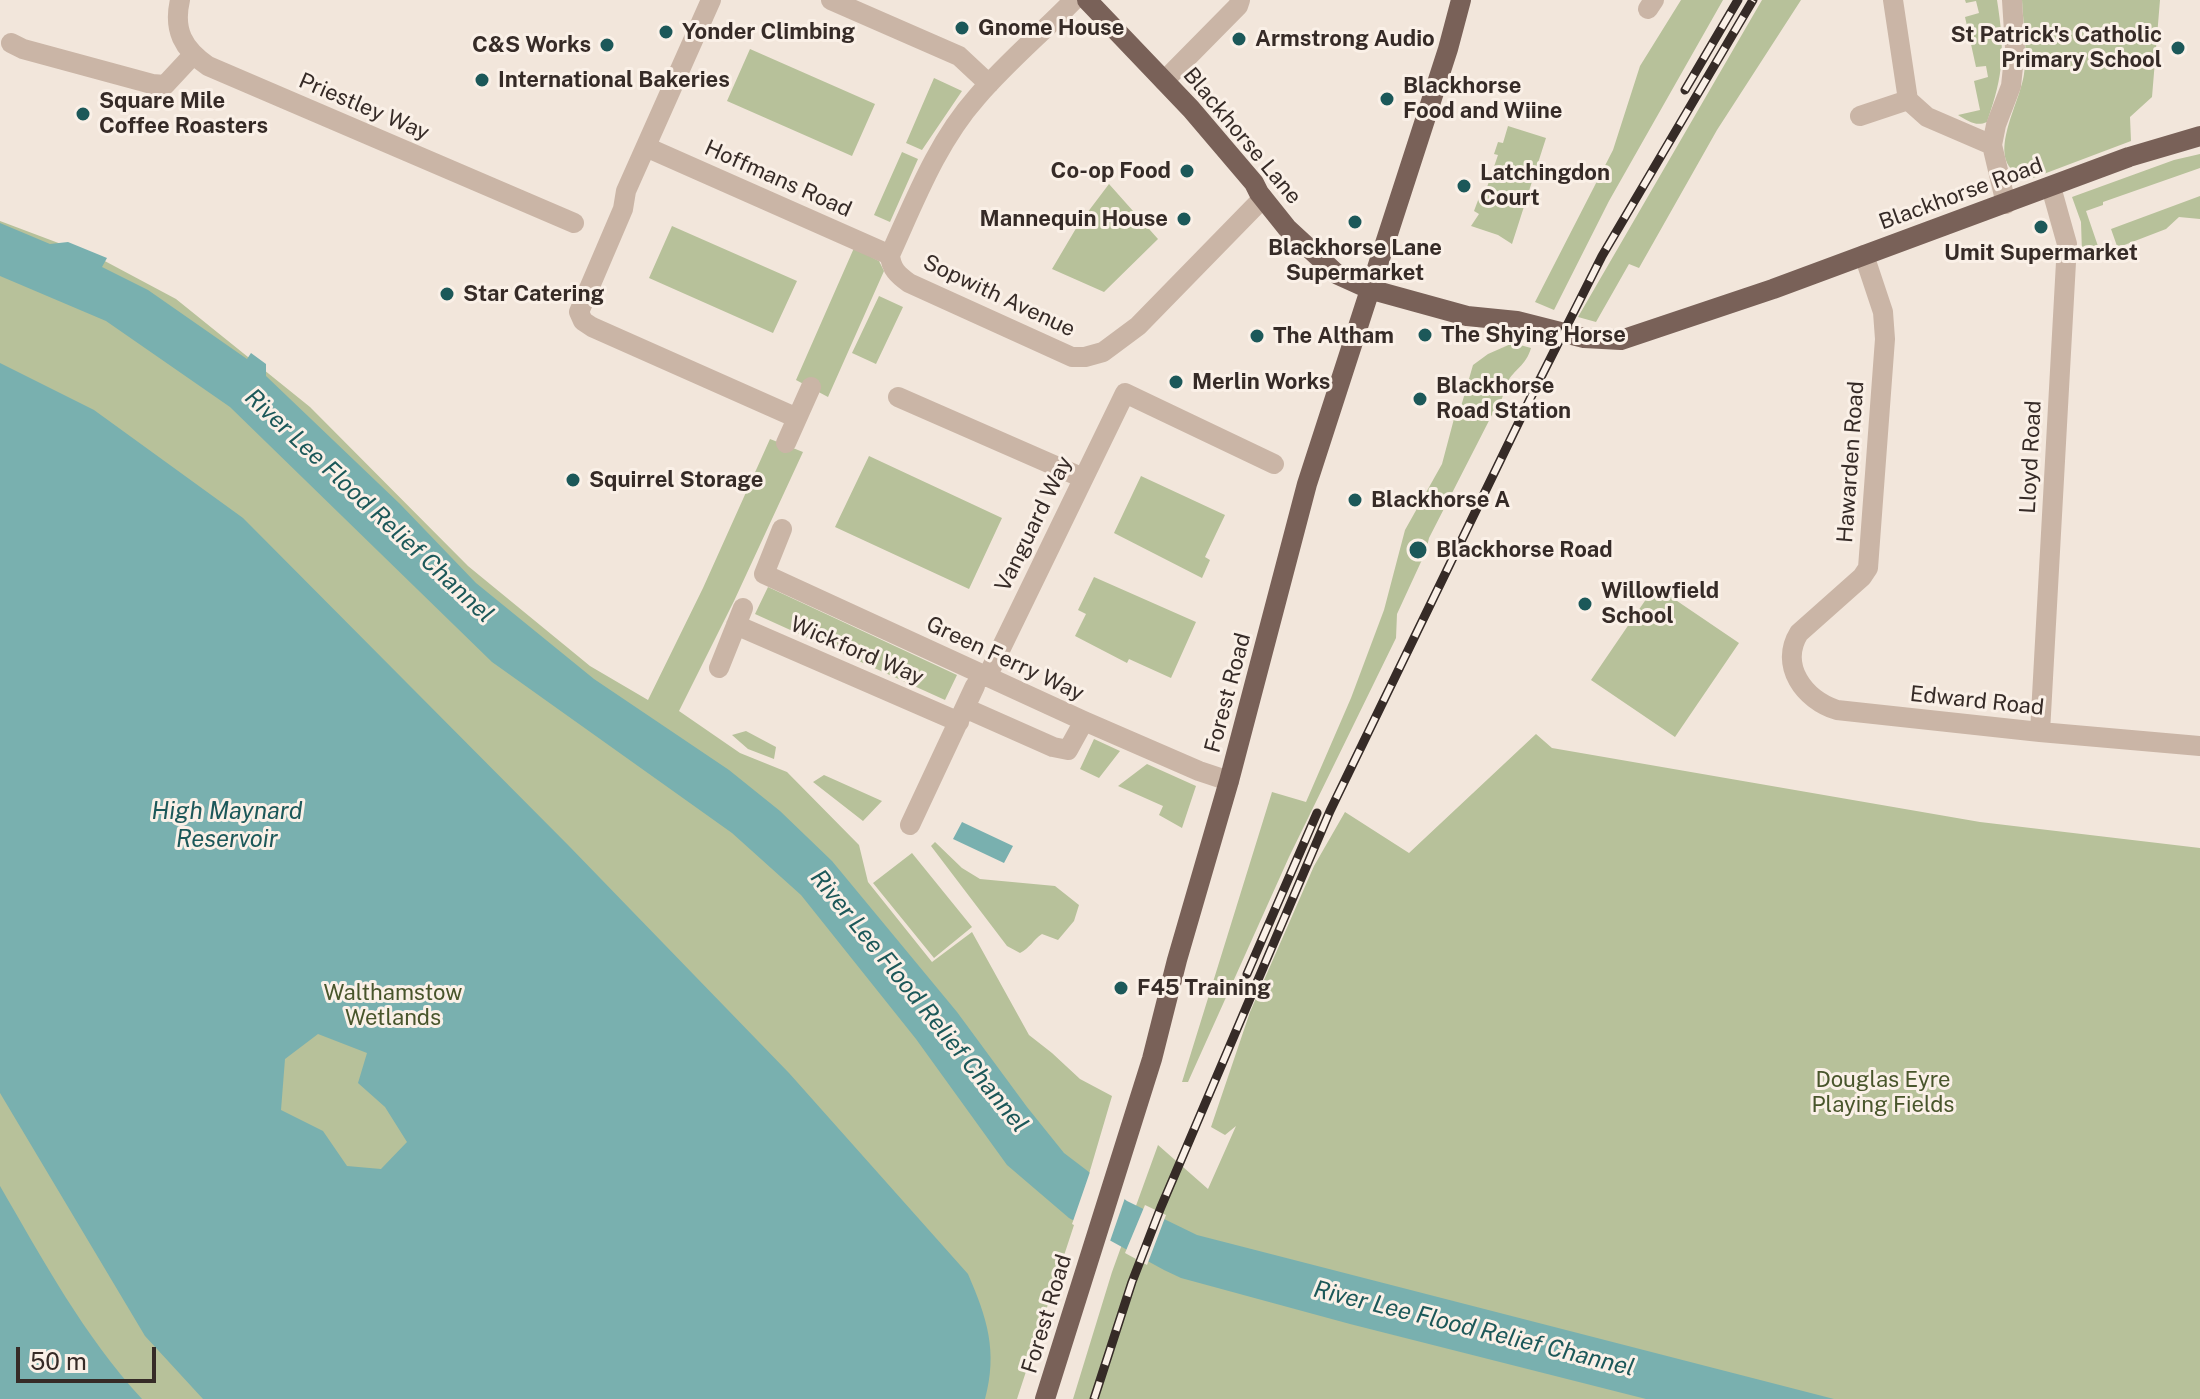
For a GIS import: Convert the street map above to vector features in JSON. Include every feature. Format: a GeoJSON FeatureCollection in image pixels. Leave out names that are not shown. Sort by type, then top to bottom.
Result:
{"type":"FeatureCollection","features":[{"type":"Feature","properties":{"kind":"main road","name":"Blackhorse Lane"},"geometry":{"type":"LineString","coordinates":[[1087,0],[1254,183],[1287,228],[1332,270],[1369,289]]}},
{"type":"Feature","properties":{"kind":"main road","name":"Forest Road"},"geometry":{"type":"LineString","coordinates":[[1045,1399],[1152,1059],[1307,484],[1359,330],[1369,289],[1448,49],[1461,0]]}},
{"type":"Feature","properties":{"kind":"main road","name":"Blackhorse Road"},"geometry":{"type":"LineString","coordinates":[[1369,289],[1467,316],[1517,321],[1594,340],[1621,340],[2006,204],[2129,157],[2200,136]]}},
{"type":"Feature","properties":{"kind":"street"},"geometry":{"type":"LineString","coordinates":[[11,43],[23,49],[165,85],[192,56],[179,32],[176,16],[180,0]]}},
{"type":"Feature","properties":{"kind":"street"},"geometry":{"type":"LineString","coordinates":[[711,0],[626,191],[623,209],[579,312],[583,321],[797,418]]}},
{"type":"Feature","properties":{"kind":"street"},"geometry":{"type":"LineString","coordinates":[[831,0],[959,56],[989,84]]}},
{"type":"Feature","properties":{"kind":"street"},"geometry":{"type":"LineString","coordinates":[[890,255],[933,161],[975,98],[1074,0]]}},
{"type":"Feature","properties":{"kind":"street"},"geometry":{"type":"LineString","coordinates":[[1164,81],[1238,6],[1240,0]]}},
{"type":"Feature","properties":{"kind":"street"},"geometry":{"type":"LineString","coordinates":[[1893,0],[1908,100],[1927,117],[1992,145]]}},
{"type":"Feature","properties":{"kind":"street"},"geometry":{"type":"LineString","coordinates":[[2006,204],[1992,145],[2011,86],[2015,48],[2012,0]]}},
{"type":"Feature","properties":{"kind":"street","name":"Priestley Way"},"geometry":{"type":"LineString","coordinates":[[192,56],[208,66],[574,223]]}},
{"type":"Feature","properties":{"kind":"street"},"geometry":{"type":"LineString","coordinates":[[1860,116],[1908,100]]}},
{"type":"Feature","properties":{"kind":"street","name":"Hoffmans Road"},"geometry":{"type":"LineString","coordinates":[[646,147],[890,255]]}},
{"type":"Feature","properties":{"kind":"street","name":"Lloyd Road"},"geometry":{"type":"LineString","coordinates":[[2040,732],[2067,244],[2051,187]]}},
{"type":"Feature","properties":{"kind":"street","name":"Sopwith Avenue"},"geometry":{"type":"LineString","coordinates":[[890,255],[894,269],[909,283],[1072,357],[1085,357],[1103,352],[1138,326],[1263,198]]}},
{"type":"Feature","properties":{"kind":"street","name":"Hawarden Road"},"geometry":{"type":"LineString","coordinates":[[1792,644],[1799,633],[1862,577],[1868,568],[1885,339],[1883,312],[1864,255]]}},
{"type":"Feature","properties":{"kind":"street"},"geometry":{"type":"LineString","coordinates":[[786,443],[811,387]]}},
{"type":"Feature","properties":{"kind":"street","name":"Vanguard Way"},"geometry":{"type":"LineString","coordinates":[[910,825],[962,715],[1125,393],[1274,464]]}},
{"type":"Feature","properties":{"kind":"street"},"geometry":{"type":"LineString","coordinates":[[898,397],[1083,478]]}},
{"type":"Feature","properties":{"kind":"street","name":"Green Ferry Way"},"geometry":{"type":"LineString","coordinates":[[782,529],[764,574],[981,682],[1229,781]]}},
{"type":"Feature","properties":{"kind":"street","name":"Wickford Way"},"geometry":{"type":"LineString","coordinates":[[719,668],[740,616],[962,715],[1053,747],[1068,750],[1084,721]]}},
{"type":"Feature","properties":{"kind":"street","name":"Edward Road"},"geometry":{"type":"LineString","coordinates":[[1792,644],[1791,666],[1814,700],[1826,707],[1861,714],[2200,746]]}},
{"type":"Feature","properties":{"kind":"green space"},"geometry":{"type":"Polygon","coordinates":[[[1681,0],[1723,0],[1609,201],[1554,310],[1535,302],[1613,150],[1640,66],[1681,0]]]}},
{"type":"Feature","properties":{"kind":"green space"},"geometry":{"type":"Polygon","coordinates":[[[1762,0],[1801,0],[1717,130],[1639,268],[1629,264],[1596,322],[1578,317],[1762,0]]]}},
{"type":"Feature","properties":{"kind":"green space"},"geometry":{"type":"Polygon","coordinates":[[[1965,0],[1997,0],[2001,34],[2000,75],[1993,105],[1987,122],[1979,124],[1958,115],[1980,110],[1974,81],[1988,77],[1986,66],[1976,67],[1965,17],[1979,13],[1976,1],[1966,3],[1965,0]]]}},
{"type":"Feature","properties":{"kind":"green space"},"geometry":{"type":"Polygon","coordinates":[[[2022,0],[2160,0],[2152,97],[2130,117],[2131,141],[2033,178],[2016,173],[2007,163],[2004,150],[2025,65],[2022,0]]]}},
{"type":"Feature","properties":{"kind":"green space"},"geometry":{"type":"Polygon","coordinates":[[[750,49],[875,104],[852,156],[727,101],[750,49]]]}},
{"type":"Feature","properties":{"kind":"green space"},"geometry":{"type":"Polygon","coordinates":[[[934,78],[962,91],[922,150],[906,143],[934,78]]]}},
{"type":"Feature","properties":{"kind":"green space"},"geometry":{"type":"Polygon","coordinates":[[[1508,126],[1546,138],[1512,244],[1498,235],[1471,226],[1479,214],[1474,211],[1480,195],[1484,196],[1498,155],[1494,154],[1498,142],[1503,143],[1508,126]]]}},
{"type":"Feature","properties":{"kind":"green space"},"geometry":{"type":"Polygon","coordinates":[[[902,152],[918,159],[890,222],[874,215],[902,152]]]}},
{"type":"Feature","properties":{"kind":"green space"},"geometry":{"type":"Polygon","coordinates":[[[2200,154],[2200,168],[2103,202],[2103,205],[2086,211],[2100,252],[2117,246],[2111,229],[2200,196],[2200,219],[2179,217],[2166,229],[2101,254],[2082,253],[2081,222],[2072,197],[2174,160],[2200,154]]]}},
{"type":"Feature","properties":{"kind":"green space"},"geometry":{"type":"Polygon","coordinates":[[[1109,184],[1158,239],[1104,292],[1052,269],[1078,225],[1109,184]]]}},
{"type":"Feature","properties":{"kind":"green space","name":"High Maynard Reservoir"},"geometry":{"type":"Polygon","coordinates":[[[0,221],[101,259],[176,299],[310,407],[468,566],[590,666],[648,700],[770,439],[803,452],[679,711],[740,753],[787,772],[859,845],[868,882],[932,962],[972,932],[1029,1035],[1080,1079],[1112,1096],[1017,1399],[0,1399],[0,221]]]}},
{"type":"Feature","properties":{"kind":"green space"},"geometry":{"type":"Polygon","coordinates":[[[672,226],[797,281],[773,333],[649,278],[672,226]]]}},
{"type":"Feature","properties":{"kind":"green space"},"geometry":{"type":"Polygon","coordinates":[[[854,248],[879,261],[884,271],[828,397],[796,380],[854,248]]]}},
{"type":"Feature","properties":{"kind":"green space"},"geometry":{"type":"Polygon","coordinates":[[[879,296],[903,307],[876,364],[852,353],[879,296]]]}},
{"type":"Feature","properties":{"kind":"green space"},"geometry":{"type":"Polygon","coordinates":[[[1513,343],[1531,348],[1529,354],[1507,383],[1501,401],[1429,538],[1397,614],[1396,638],[1289,857],[1188,1082],[1182,1082],[1272,792],[1306,802],[1351,698],[1384,610],[1405,530],[1442,464],[1473,365],[1488,354],[1513,343]]]}},
{"type":"Feature","properties":{"kind":"green space"},"geometry":{"type":"Polygon","coordinates":[[[869,456],[1002,518],[969,589],[835,527],[869,456]]]}},
{"type":"Feature","properties":{"kind":"green space"},"geometry":{"type":"Polygon","coordinates":[[[1141,476],[1225,515],[1205,557],[1210,560],[1202,578],[1114,533],[1141,476]]]}},
{"type":"Feature","properties":{"kind":"green space"},"geometry":{"type":"Polygon","coordinates":[[[1094,577],[1196,622],[1171,678],[1129,659],[1127,663],[1075,636],[1086,614],[1078,610],[1094,577]]]}},
{"type":"Feature","properties":{"kind":"green space"},"geometry":{"type":"Polygon","coordinates":[[[1655,586],[1739,643],[1675,737],[1591,680],[1655,586]]]}},
{"type":"Feature","properties":{"kind":"green space"},"geometry":{"type":"Polygon","coordinates":[[[768,587],[957,675],[945,700],[755,614],[768,587]]]}},
{"type":"Feature","properties":{"kind":"green space"},"geometry":{"type":"Polygon","coordinates":[[[746,731],[776,747],[774,759],[748,749],[732,735],[746,731]]]}},
{"type":"Feature","properties":{"kind":"green space","name":"Douglas Eyre Playing Fields"},"geometry":{"type":"Polygon","coordinates":[[[1536,734],[1552,748],[1980,822],[2200,848],[2200,1399],[1073,1399],[1112,1272],[1158,1145],[1208,1189],[1236,1126],[1225,1135],[1211,1127],[1250,1012],[1314,866],[1345,812],[1409,853],[1536,734]]]}},
{"type":"Feature","properties":{"kind":"green space"},"geometry":{"type":"Polygon","coordinates":[[[1094,739],[1120,751],[1099,778],[1080,769],[1094,739]]]}},
{"type":"Feature","properties":{"kind":"green space"},"geometry":{"type":"Polygon","coordinates":[[[1147,764],[1196,786],[1182,828],[1159,815],[1163,806],[1118,786],[1147,764]]]}},
{"type":"Feature","properties":{"kind":"green space"},"geometry":{"type":"Polygon","coordinates":[[[824,775],[882,801],[863,821],[813,782],[824,775]]]}},
{"type":"Feature","properties":{"kind":"green space"},"geometry":{"type":"Polygon","coordinates":[[[935,842],[962,868],[980,879],[1055,886],[1079,905],[1074,921],[1058,940],[1042,934],[1020,953],[1007,946],[931,846],[935,842]]]}},
{"type":"Feature","properties":{"kind":"green space"},"geometry":{"type":"Polygon","coordinates":[[[912,853],[972,927],[934,958],[873,883],[912,853]]]}},
{"type":"Feature","properties":{"kind":"water","name":"River Lee Flood Relief Channel"},"geometry":{"type":"Polygon","coordinates":[[[0,223],[50,244],[68,242],[107,258],[102,267],[148,290],[247,359],[251,353],[266,364],[266,376],[400,504],[476,583],[594,679],[729,770],[780,811],[832,861],[957,1012],[1064,1153],[1127,1201],[1197,1235],[1834,1399],[1646,1399],[1181,1278],[1069,1218],[1007,1165],[916,1039],[801,895],[732,833],[492,662],[230,407],[106,321],[0,276],[0,223]]]}},
{"type":"Feature","properties":{"kind":"water","name":"High Maynard Reservoir"},"geometry":{"type":"Polygon","coordinates":[[[0,363],[94,410],[243,518],[789,1073],[968,1274],[988,1335],[990,1365],[985,1399],[203,1399],[145,1336],[0,1093],[0,363]],[[318,1034],[285,1059],[281,1110],[323,1131],[347,1166],[381,1169],[407,1142],[385,1107],[358,1083],[367,1053],[318,1034]]]}},
{"type":"Feature","properties":{"kind":"water"},"geometry":{"type":"Polygon","coordinates":[[[962,822],[1013,846],[1004,863],[953,839],[962,822]]]}},
{"type":"Feature","properties":{"kind":"water"},"geometry":{"type":"Polygon","coordinates":[[[0,1186],[101,1350],[142,1399],[0,1399],[0,1186]]]}},
{"type":"Feature","properties":{"kind":"pier"},"geometry":{"type":"Polygon","coordinates":[[[1091,1169],[1126,1195],[1109,1244],[1072,1224],[1091,1169]]]}},
{"type":"Feature","properties":{"kind":"pier"},"geometry":{"type":"Polygon","coordinates":[[[1145,1205],[1166,1215],[1147,1265],[1125,1253],[1145,1205]]]}},
{"type":"Feature","properties":{"kind":"railway"},"geometry":{"type":"LineString","coordinates":[[1685,90],[1738,0]]}},
{"type":"Feature","properties":{"kind":"railway"},"geometry":{"type":"LineString","coordinates":[[1094,1399],[1132,1282],[1161,1207],[1330,811],[1602,256],[1753,0]]}},
{"type":"Feature","properties":{"kind":"railway"},"geometry":{"type":"LineString","coordinates":[[1247,974],[1317,813]]}},
{"type":"Feature","properties":{"kind":"place","name":"Gnome House"},"geometry":{"type":"Point","coordinates":[962,28]}},
{"type":"Feature","properties":{"kind":"place","name":"Yonder Climbing"},"geometry":{"type":"Point","coordinates":[666,32]}},
{"type":"Feature","properties":{"kind":"place","name":"Armstrong Audio"},"geometry":{"type":"Point","coordinates":[1239,39]}},
{"type":"Feature","properties":{"kind":"place","name":"C&S Works"},"geometry":{"type":"Point","coordinates":[607,45]}},
{"type":"Feature","properties":{"kind":"place","name":"St Patrick's Catholic Primary School"},"geometry":{"type":"Point","coordinates":[2178,48]}},
{"type":"Feature","properties":{"kind":"place","name":"International Bakeries"},"geometry":{"type":"Point","coordinates":[482,80]}},
{"type":"Feature","properties":{"kind":"place","name":"Blackhorse Food and Wiine"},"geometry":{"type":"Point","coordinates":[1387,99]}},
{"type":"Feature","properties":{"kind":"place","name":"Square Mile Coffee Roasters"},"geometry":{"type":"Point","coordinates":[83,114]}},
{"type":"Feature","properties":{"kind":"place","name":"Co-op Food"},"geometry":{"type":"Point","coordinates":[1187,171]}},
{"type":"Feature","properties":{"kind":"place","name":"Latchingdon Court"},"geometry":{"type":"Point","coordinates":[1464,186]}},
{"type":"Feature","properties":{"kind":"place","name":"Mannequin House"},"geometry":{"type":"Point","coordinates":[1184,219]}},
{"type":"Feature","properties":{"kind":"place","name":"Blackhorse Lane Supermarket"},"geometry":{"type":"Point","coordinates":[1355,222]}},
{"type":"Feature","properties":{"kind":"place","name":"Umit Supermarket"},"geometry":{"type":"Point","coordinates":[2041,227]}},
{"type":"Feature","properties":{"kind":"place","name":"Star Catering"},"geometry":{"type":"Point","coordinates":[447,294]}},
{"type":"Feature","properties":{"kind":"place","name":"The Shying Horse"},"geometry":{"type":"Point","coordinates":[1425,335]}},
{"type":"Feature","properties":{"kind":"place","name":"The Altham"},"geometry":{"type":"Point","coordinates":[1257,336]}},
{"type":"Feature","properties":{"kind":"place","name":"Merlin Works"},"geometry":{"type":"Point","coordinates":[1176,382]}},
{"type":"Feature","properties":{"kind":"place","name":"Blackhorse Road Station"},"geometry":{"type":"Point","coordinates":[1420,399]}},
{"type":"Feature","properties":{"kind":"place","name":"Squirrel Storage"},"geometry":{"type":"Point","coordinates":[573,480]}},
{"type":"Feature","properties":{"kind":"place","name":"Blackhorse A"},"geometry":{"type":"Point","coordinates":[1355,500]}},
{"type":"Feature","properties":{"kind":"place","name":"Blackhorse Road"},"geometry":{"type":"Point","coordinates":[1418,550]}},
{"type":"Feature","properties":{"kind":"place","name":"Willowfield School"},"geometry":{"type":"Point","coordinates":[1585,604]}},
{"type":"Feature","properties":{"kind":"place","name":"F45 Training"},"geometry":{"type":"Point","coordinates":[1121,988]}},
{"type":"Feature","properties":{"kind":"park label","name":"Walthamstow Wetlands"},"geometry":{"type":"Point","coordinates":[393,1006]}}]}
